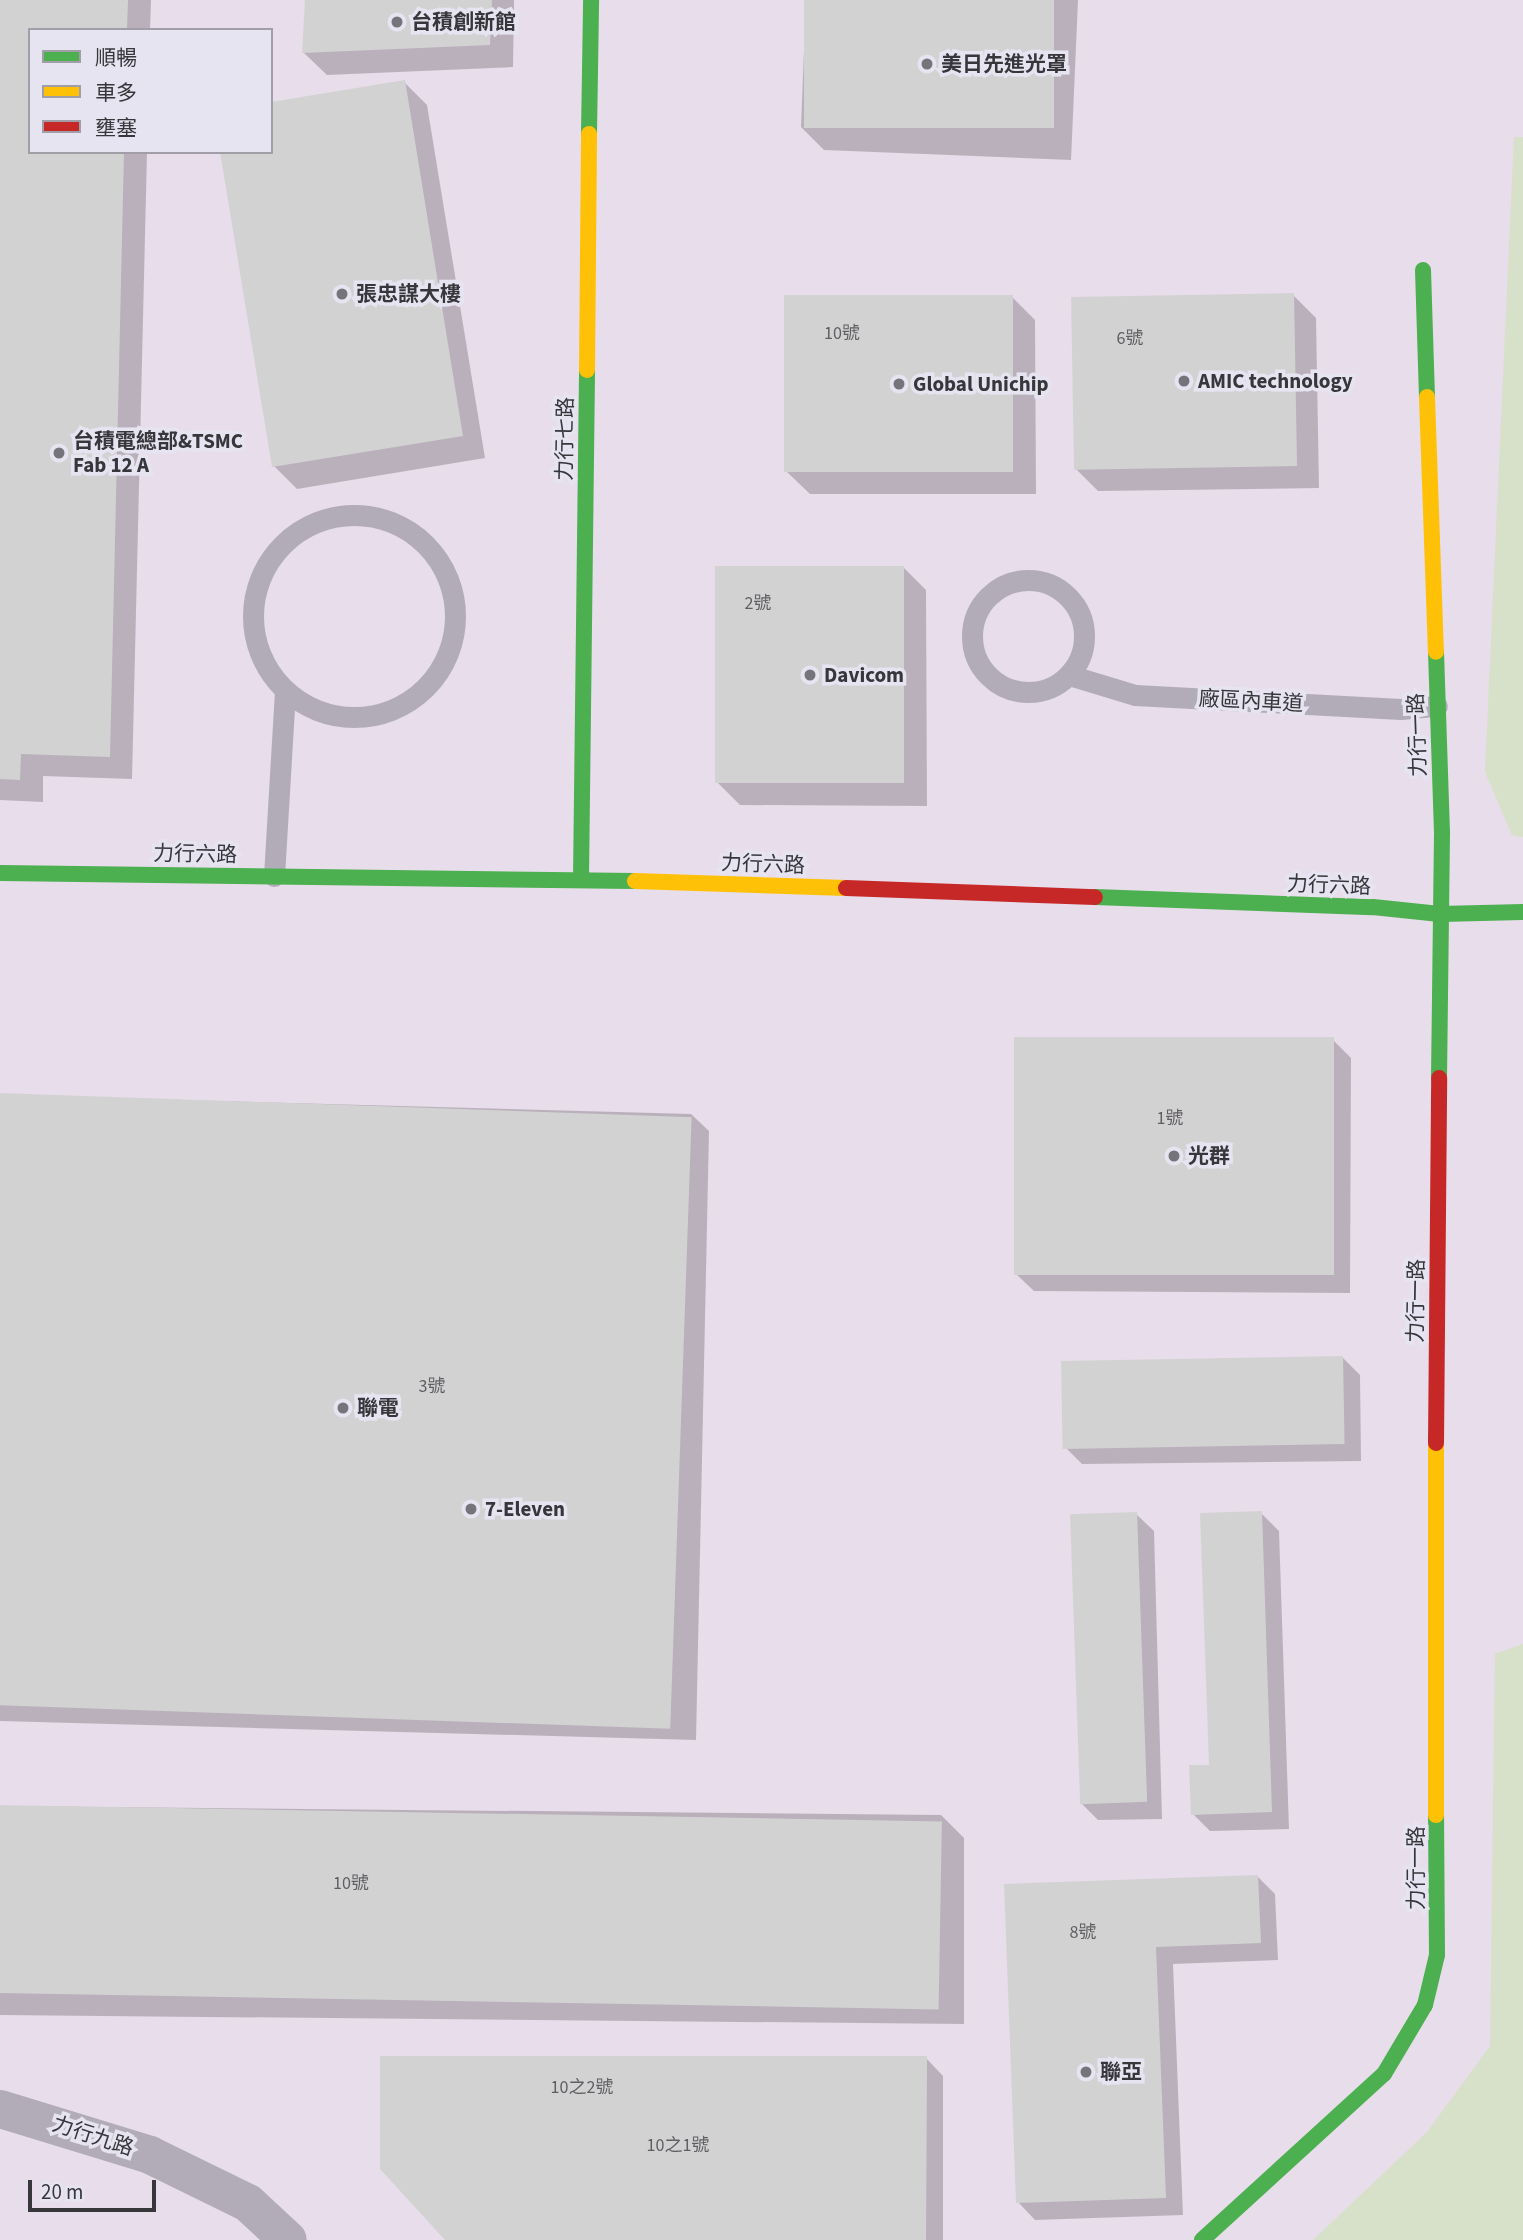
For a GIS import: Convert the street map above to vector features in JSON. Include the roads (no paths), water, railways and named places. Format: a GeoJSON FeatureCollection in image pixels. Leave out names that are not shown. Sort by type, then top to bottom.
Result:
{"type":"FeatureCollection","features":[{"type":"Feature","properties":{"kind":"street","name":"力行七路"},"geometry":{"type":"LineString","coordinates":[[581,879],[591,0]]}},
{"type":"Feature","properties":{"kind":"street","name":"力行一路"},"geometry":{"type":"LineString","coordinates":[[1202,2240],[1384,2074],[1425,2005],[1437,1955],[1434,1613],[1440,914],[1437,706],[1423,270]]}},
{"type":"Feature","properties":{"kind":"street","name":"力行六路"},"geometry":{"type":"LineString","coordinates":[[0,873],[581,879],[1373,907],[1440,914],[1523,912]]}},
{"type":"Feature","properties":{"kind":"street","name":"力行九路"},"geometry":{"type":"LineString","coordinates":[[0,2109],[150,2155],[248,2203],[288,2240]]}},
{"type":"Feature","properties":{"kind":"lane"},"geometry":{"type":"LineString","coordinates":[[274,876],[285,692],[264,665],[252,632],[253,597],[264,564],[287,538],[316,520],[351,513],[385,519],[414,534],[437,557],[452,587],[455,620],[449,652],[433,681],[408,702],[378,716],[346,718],[314,710],[285,692]]}},
{"type":"Feature","properties":{"kind":"lane"},"geometry":{"type":"LineString","coordinates":[[1022,579],[1051,584],[1075,602],[1086,629],[1082,659],[1069,675],[1063,682],[1035,693],[1005,689],[982,670],[971,642],[975,613],[994,589],[1022,579]]}},
{"type":"Feature","properties":{"kind":"lane","name":"廠區內車道"},"geometry":{"type":"LineString","coordinates":[[1069,675],[1135,695],[1401,709],[1437,706]]}},
{"type":"Feature","properties":{"kind":"place","name":"台積創新館"},"geometry":{"type":"Point","coordinates":[397,22]}},
{"type":"Feature","properties":{"kind":"place","name":"美日先進光罩"},"geometry":{"type":"Point","coordinates":[927,64]}},
{"type":"Feature","properties":{"kind":"place","name":"張忠謀大樓"},"geometry":{"type":"Point","coordinates":[342,294]}},
{"type":"Feature","properties":{"kind":"place","name":"AMIC technology"},"geometry":{"type":"Point","coordinates":[1184,381]}},
{"type":"Feature","properties":{"kind":"place","name":"Global Unichip"},"geometry":{"type":"Point","coordinates":[899,384]}},
{"type":"Feature","properties":{"kind":"place","name":"台積電總部&TSMC Fab 12 A"},"geometry":{"type":"Point","coordinates":[59,453]}},
{"type":"Feature","properties":{"kind":"place","name":"Davicom"},"geometry":{"type":"Point","coordinates":[810,675]}},
{"type":"Feature","properties":{"kind":"place","name":"光群"},"geometry":{"type":"Point","coordinates":[1174,1156]}},
{"type":"Feature","properties":{"kind":"place","name":"聯電"},"geometry":{"type":"Point","coordinates":[343,1408]}},
{"type":"Feature","properties":{"kind":"place","name":"7-Eleven"},"geometry":{"type":"Point","coordinates":[471,1509]}},
{"type":"Feature","properties":{"kind":"place","name":"聯亞"},"geometry":{"type":"Point","coordinates":[1086,2072]}}]}
